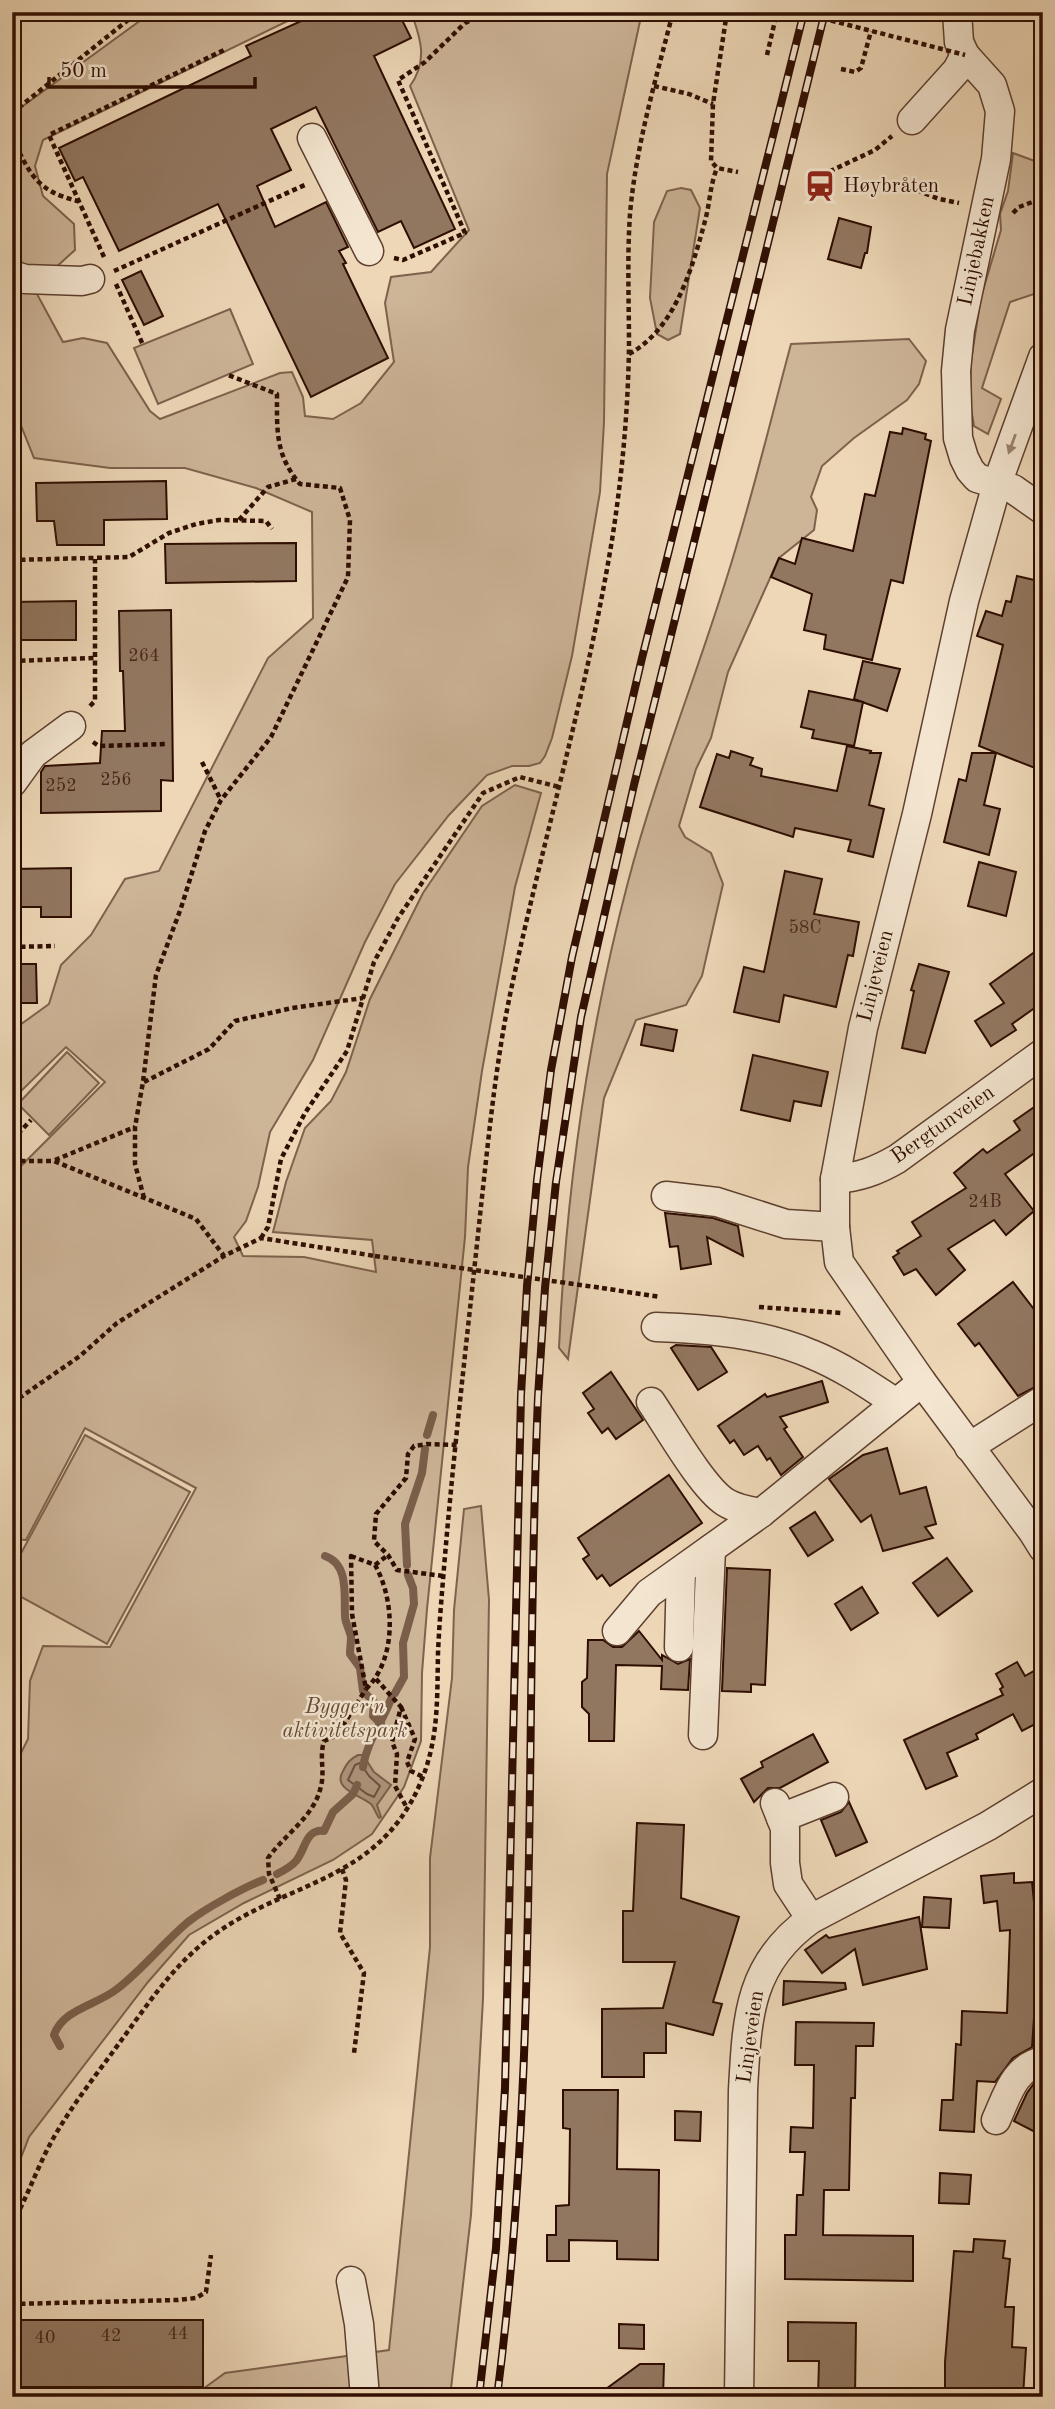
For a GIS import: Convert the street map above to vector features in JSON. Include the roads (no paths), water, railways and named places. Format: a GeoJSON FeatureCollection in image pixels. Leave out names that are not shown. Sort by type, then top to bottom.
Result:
{"type":"FeatureCollection","features":[{"type":"Feature","properties":{"kind":"street","name":"Linjebakken"},"geometry":{"type":"LineString","coordinates":[[957,12],[959,42],[965,55],[992,85],[1000,111],[1000,131],[987,209],[960,330],[956,371],[958,438],[970,470],[977,478],[1013,489],[1043,509]]}},
{"type":"Feature","properties":{"kind":"street"},"geometry":{"type":"LineString","coordinates":[[912,120],[957,70],[965,55]]}},
{"type":"Feature","properties":{"kind":"street"},"geometry":{"type":"LineString","coordinates":[[312,138],[369,251]]}},
{"type":"Feature","properties":{"kind":"street"},"geometry":{"type":"LineString","coordinates":[[12,275],[25,279],[82,281],[100,276]]}},
{"type":"Feature","properties":{"kind":"street","name":"Linjeveien"},"geometry":{"type":"LineString","coordinates":[[1043,357],[997,484],[964,601],[917,814],[863,1028],[835,1179],[835,1227],[839,1262],[922,1382],[1043,1548]]}},
{"type":"Feature","properties":{"kind":"street"},"geometry":{"type":"LineString","coordinates":[[12,783],[33,754],[71,726]]}},
{"type":"Feature","properties":{"kind":"street","name":"Bergtunveien"},"geometry":{"type":"LineString","coordinates":[[835,1179],[872,1173],[897,1159],[1043,1053]]}},
{"type":"Feature","properties":{"kind":"street"},"geometry":{"type":"LineString","coordinates":[[666,1196],[716,1202],[786,1224],[835,1227]]}},
{"type":"Feature","properties":{"kind":"street"},"geometry":{"type":"LineString","coordinates":[[656,1327],[710,1329],[784,1344],[836,1366],[896,1403]]}},
{"type":"Feature","properties":{"kind":"street"},"geometry":{"type":"LineString","coordinates":[[617,1631],[649,1593],[761,1513],[922,1382]]}},
{"type":"Feature","properties":{"kind":"street"},"geometry":{"type":"LineString","coordinates":[[969,1447],[1043,1400]]}},
{"type":"Feature","properties":{"kind":"street"},"geometry":{"type":"LineString","coordinates":[[651,1402],[710,1488],[724,1501],[738,1508],[761,1513]]}},
{"type":"Feature","properties":{"kind":"street"},"geometry":{"type":"LineString","coordinates":[[703,1735],[711,1549]]}},
{"type":"Feature","properties":{"kind":"street"},"geometry":{"type":"LineString","coordinates":[[679,1647],[681,1571]]}},
{"type":"Feature","properties":{"kind":"street","name":"Linjeveien"},"geometry":{"type":"LineString","coordinates":[[739,2397],[742,2115],[746,2040],[751,2007],[759,1980],[772,1956],[790,1934],[811,1919],[988,1826],[1043,1792]]}},
{"type":"Feature","properties":{"kind":"street"},"geometry":{"type":"LineString","coordinates":[[811,1919],[788,1884],[785,1828],[778,1810],[834,1797]]}},
{"type":"Feature","properties":{"kind":"street"},"geometry":{"type":"LineString","coordinates":[[996,2120],[1023,2069],[1043,2061]]}},
{"type":"Feature","properties":{"kind":"street"},"geometry":{"type":"LineString","coordinates":[[351,2281],[359,2323],[362,2390],[365,2397]]}},
{"type":"Feature","properties":{"kind":"water"},"geometry":{"type":"Polygon","coordinates":[[[358,1755],[363,1755],[374,1772],[391,1785],[377,1805],[381,1817],[379,1818],[371,1804],[349,1791],[341,1782],[346,1766],[358,1755]]]}},
{"type":"Feature","properties":{"kind":"waterway"},"geometry":{"type":"LineString","coordinates":[[427,1435],[433,1415]]}},
{"type":"Feature","properties":{"kind":"waterway"},"geometry":{"type":"LineString","coordinates":[[407,1565],[405,1524],[422,1473],[425,1449]]}},
{"type":"Feature","properties":{"kind":"waterway"},"geometry":{"type":"LineString","coordinates":[[325,1556],[333,1560],[342,1573],[345,1619],[351,1637],[350,1654],[360,1668],[363,1691],[374,1702],[373,1716],[381,1724]]}},
{"type":"Feature","properties":{"kind":"waterway"},"geometry":{"type":"LineString","coordinates":[[395,1693],[404,1677],[403,1643],[414,1604],[413,1588],[408,1575]]}},
{"type":"Feature","properties":{"kind":"waterway"},"geometry":{"type":"LineString","coordinates":[[363,1767],[371,1740],[391,1699]]}},
{"type":"Feature","properties":{"kind":"waterway"},"geometry":{"type":"LineString","coordinates":[[277,1874],[296,1861],[309,1836],[324,1831],[333,1812],[353,1794],[357,1785]]}},
{"type":"Feature","properties":{"kind":"waterway"},"geometry":{"type":"LineString","coordinates":[[60,2046],[54,2035],[65,2019],[117,1989],[195,1917],[263,1880]]}},
{"type":"Feature","properties":{"kind":"railway"},"geometry":{"type":"LineString","coordinates":[[479,2397],[496,2248],[505,2088],[521,1395],[527,1286],[551,1070],[572,957],[642,658],[804,12]]}},
{"type":"Feature","properties":{"kind":"railway"},"geometry":{"type":"LineString","coordinates":[[497,2397],[511,2273],[520,2148],[538,1397],[545,1288],[556,1182],[581,1017],[634,785],[825,12]]}},
{"type":"Feature","properties":{"kind":"place","name":"Høybråten"},"geometry":{"type":"Point","coordinates":[820,186]}},
{"type":"Feature","properties":{"kind":"park label","name":"Bygger'n aktivitetspark"},"geometry":{"type":"Point","coordinates":[345,1719]}}]}
